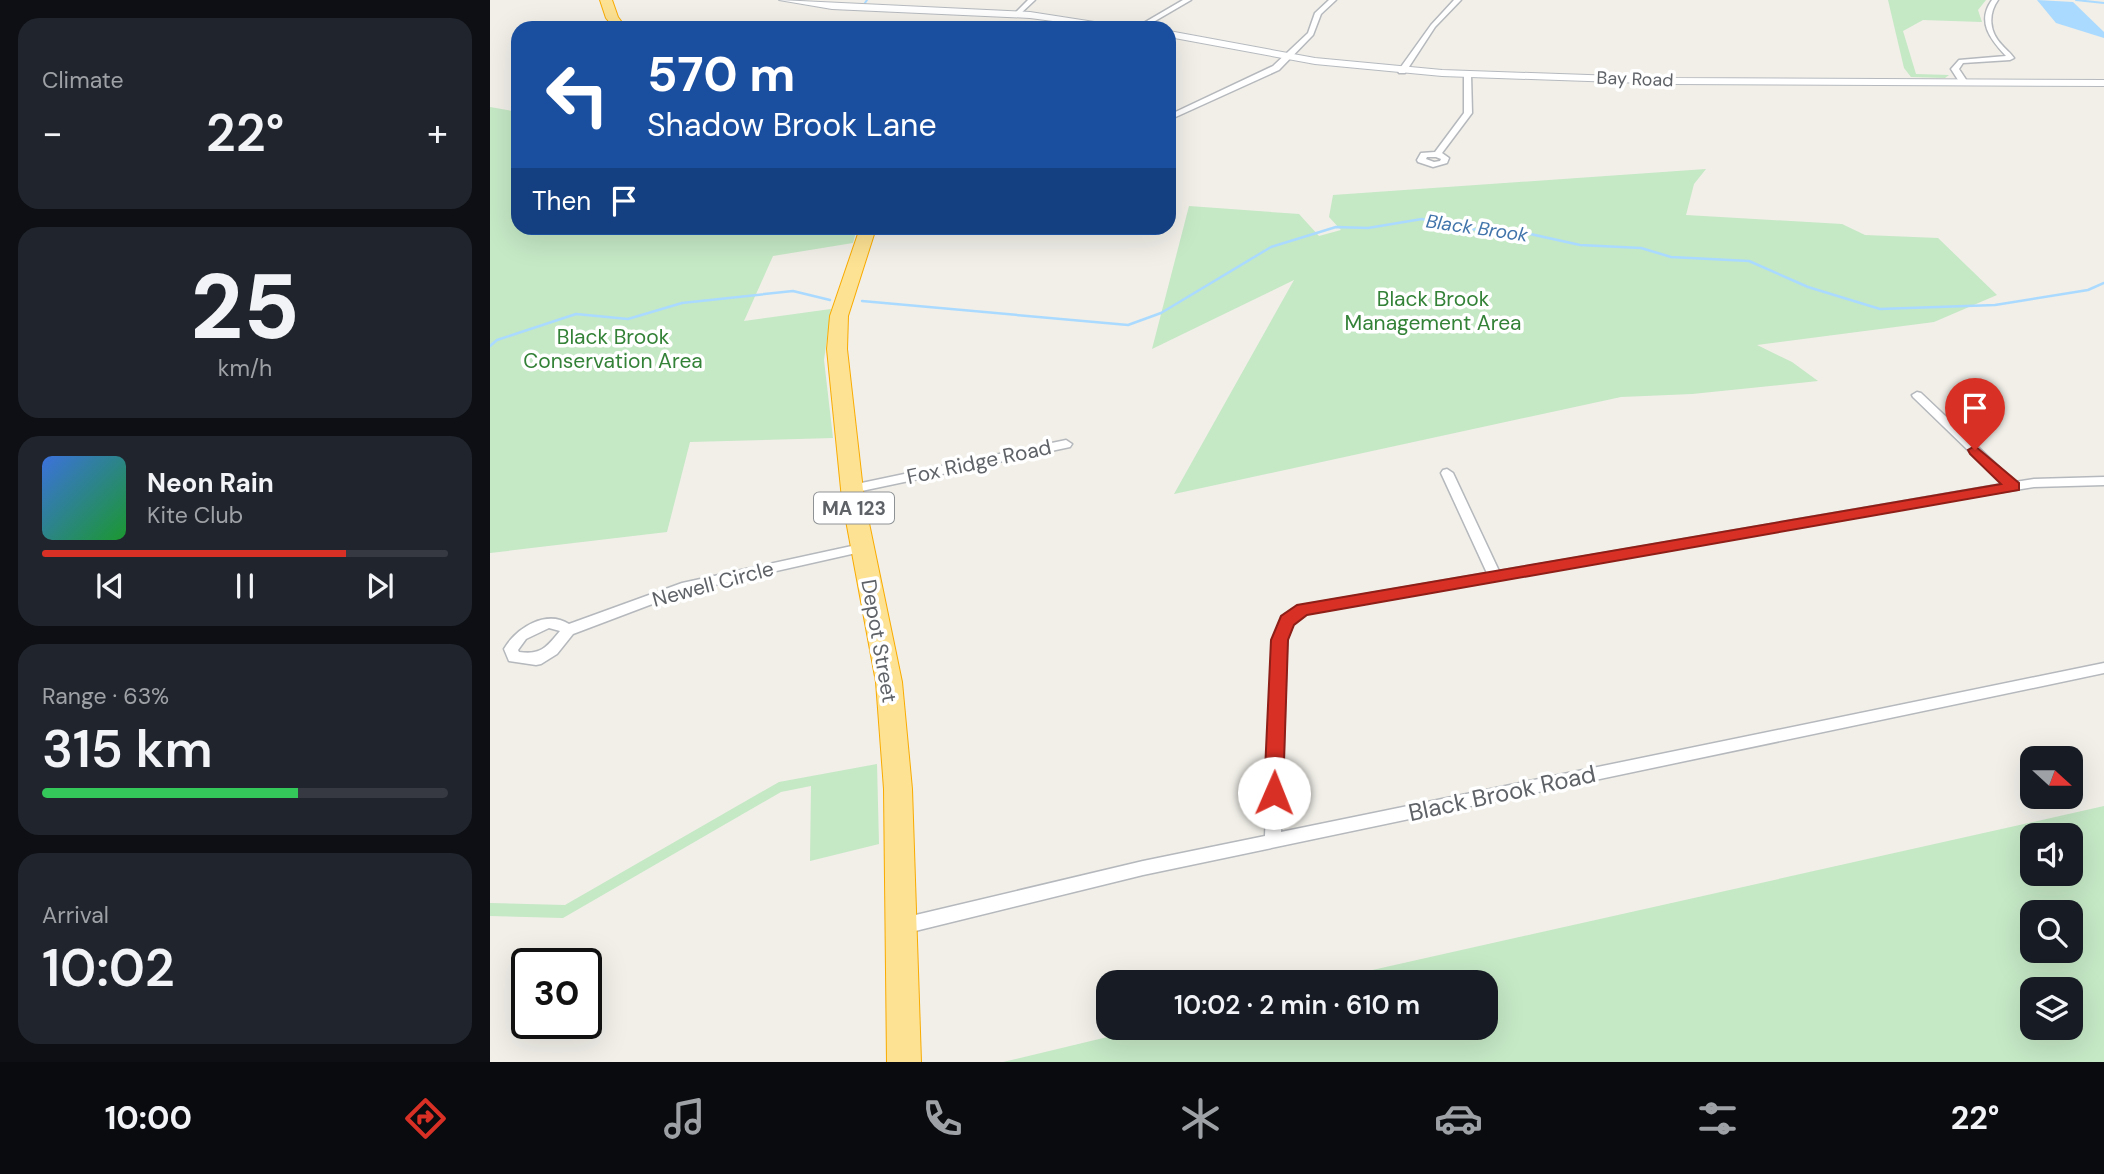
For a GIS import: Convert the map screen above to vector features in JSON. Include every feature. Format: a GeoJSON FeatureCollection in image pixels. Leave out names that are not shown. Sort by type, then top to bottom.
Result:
{"type":"FeatureCollection","features":[{"type":"Feature","properties":{"kind":"highway"},"geometry":{"type":"LineString","coordinates":[[606,0],[614,21]]}},
{"type":"Feature","properties":{"kind":"highway","name":"Depot Street"},"geometry":{"type":"LineString","coordinates":[[866,235],[841,309],[837,332],[852,489],[889,682],[898,789],[904,1062]]}},
{"type":"Feature","properties":{"kind":"main road"},"geometry":{"type":"LineString","coordinates":[[784,0],[841,6],[1017,14],[1072,21]]}},
{"type":"Feature","properties":{"kind":"main road","name":"Bay Road"},"geometry":{"type":"LineString","coordinates":[[1176,35],[1290,57],[1402,71],[1673,81],[2104,83]]}},
{"type":"Feature","properties":{"kind":"street"},"geometry":{"type":"LineString","coordinates":[[1017,14],[1032,0]]}},
{"type":"Feature","properties":{"kind":"street"},"geometry":{"type":"LineString","coordinates":[[1150,21],[1188,0]]}},
{"type":"Feature","properties":{"kind":"street"},"geometry":{"type":"LineString","coordinates":[[1176,115],[1258,78],[1290,57],[1313,32],[1319,11],[1333,0]]}},
{"type":"Feature","properties":{"kind":"street"},"geometry":{"type":"LineString","coordinates":[[1402,71],[1433,26],[1458,0]]}},
{"type":"Feature","properties":{"kind":"street"},"geometry":{"type":"LineString","coordinates":[[1963,81],[1955,69],[1961,61],[2010,58],[1997,43],[1986,16],[1995,0]]}},
{"type":"Feature","properties":{"kind":"street"},"geometry":{"type":"LineString","coordinates":[[1437,154],[1468,113],[1467,74]]}},
{"type":"Feature","properties":{"kind":"street"},"geometry":{"type":"LineString","coordinates":[[1917,396],[2013,487]]}},
{"type":"Feature","properties":{"kind":"street","name":"Fox Ridge Road"},"geometry":{"type":"LineString","coordinates":[[852,489],[1066,444]]}},
{"type":"Feature","properties":{"kind":"street"},"geometry":{"type":"LineString","coordinates":[[1447,473],[1495,576]]}},
{"type":"Feature","properties":{"kind":"street"},"geometry":{"type":"LineString","coordinates":[[1273,840],[1280,640],[1287,621],[1303,610],[2013,487],[2050,482],[2104,481]]}},
{"type":"Feature","properties":{"kind":"street","name":"Newell Circle"},"geometry":{"type":"LineString","coordinates":[[568,630],[682,589],[862,548]]}},
{"type":"Feature","properties":{"kind":"street","name":"Black Brook Road"},"geometry":{"type":"LineString","coordinates":[[902,926],[1273,840],[2104,668]]}},
{"type":"Feature","properties":{"kind":"green space"},"geometry":{"type":"Polygon","coordinates":[[[1888,0],[1986,0],[1978,10],[1982,22],[1923,20],[1903,31],[1916,74],[1949,75],[1945,78],[1911,77],[1904,68],[1888,0]]]}},
{"type":"Feature","properties":{"kind":"green space","name":"Black Brook Conservation Area"},"geometry":{"type":"Polygon","coordinates":[[[490,107],[511,111],[511,235],[855,235],[853,243],[773,256],[744,321],[831,309],[824,360],[833,438],[690,442],[667,532],[490,553],[490,107]]]}},
{"type":"Feature","properties":{"kind":"green space","name":"Black Brook Management Area"},"geometry":{"type":"Polygon","coordinates":[[[1706,169],[1694,184],[1686,215],[1842,224],[1865,235],[1938,238],[1997,295],[1934,322],[1757,345],[1792,362],[1818,381],[1692,394],[1621,397],[1174,494],[1294,280],[1152,349],[1189,206],[1299,214],[1319,236],[1341,230],[1329,217],[1333,195],[1706,169]]]}},
{"type":"Feature","properties":{"kind":"green space"},"geometry":{"type":"Polygon","coordinates":[[[877,764],[879,844],[810,861],[811,786],[781,792],[563,918],[490,916],[490,903],[565,905],[779,782],[877,764]]]}},
{"type":"Feature","properties":{"kind":"green space"},"geometry":{"type":"Polygon","coordinates":[[[2104,806],[2104,1062],[1003,1062],[1096,1040],[1498,1040],[1498,970],[1373,970],[2020,825],[2020,886],[2083,886],[2083,823],[2028,823],[2104,806]]]}},
{"type":"Feature","properties":{"kind":"water"},"geometry":{"type":"Polygon","coordinates":[[[2037,0],[2073,2],[2104,32],[2104,38],[2056,23],[2037,0]]]}},
{"type":"Feature","properties":{"kind":"waterway"},"geometry":{"type":"LineString","coordinates":[[863,6],[867,0]]}},
{"type":"Feature","properties":{"kind":"waterway"},"geometry":{"type":"LineString","coordinates":[[2076,0],[2104,3]]}},
{"type":"Feature","properties":{"kind":"waterway","name":"Black Brook"},"geometry":{"type":"LineString","coordinates":[[862,301],[1128,325],[1161,313],[1271,247],[1336,227],[1368,228],[1422,219],[1463,230],[1503,228],[1580,245],[1641,248],[1671,257],[1749,261],[1808,287],[1880,309],[1995,305],[2088,290],[2104,283]]}},
{"type":"Feature","properties":{"kind":"waterway","name":"Black Brook"},"geometry":{"type":"LineString","coordinates":[[490,346],[497,340],[576,314],[628,319],[682,303],[793,291],[830,300]]}},
{"type":"Feature","properties":{"kind":"route"},"geometry":{"type":"LineString","coordinates":[[1274,793],[1280,640],[1282,629],[1293,614],[1326,604],[2013,487],[1975,450]]}}]}
